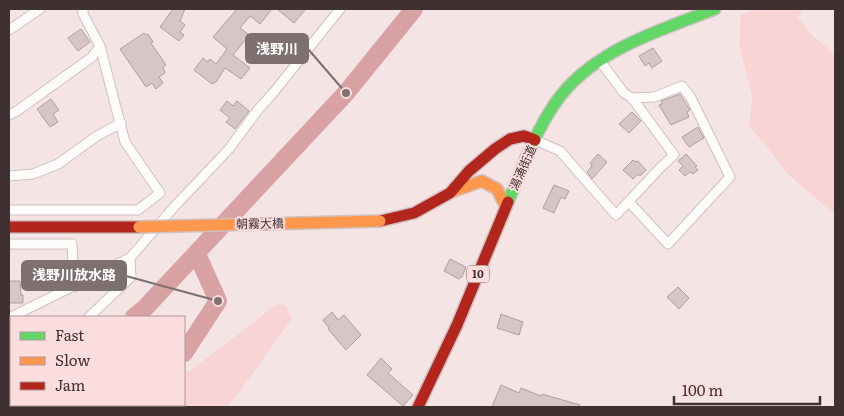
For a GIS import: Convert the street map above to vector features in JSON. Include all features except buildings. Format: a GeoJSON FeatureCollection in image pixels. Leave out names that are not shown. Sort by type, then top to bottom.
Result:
{"type":"FeatureCollection","features":[{"type":"Feature","properties":{"kind":"street"},"geometry":{"type":"LineString","coordinates":[[9,30],[40,9]]}},
{"type":"Feature","properties":{"kind":"street"},"geometry":{"type":"LineString","coordinates":[[9,210],[138,210],[160,193],[125,142],[100,46],[83,14],[83,9]]}},
{"type":"Feature","properties":{"kind":"street"},"geometry":{"type":"LineString","coordinates":[[13,316],[130,258],[175,206],[229,149],[256,110],[274,92],[340,9]]}},
{"type":"Feature","properties":{"kind":"street","name":"湯涌街道"},"geometry":{"type":"LineString","coordinates":[[418,407],[451,339],[506,207],[554,105],[576,78],[600,61],[645,36],[715,9]]}},
{"type":"Feature","properties":{"kind":"street"},"geometry":{"type":"LineString","coordinates":[[9,114],[17,112],[92,57],[100,46]]}},
{"type":"Feature","properties":{"kind":"street"},"geometry":{"type":"LineString","coordinates":[[450,193],[470,171],[510,138],[524,136],[560,151],[616,215],[674,155],[632,98],[624,93],[600,61]]}},
{"type":"Feature","properties":{"kind":"street"},"geometry":{"type":"LineString","coordinates":[[629,202],[668,244],[730,177],[691,98],[682,86],[654,98],[632,98]]}},
{"type":"Feature","properties":{"kind":"street"},"geometry":{"type":"LineString","coordinates":[[9,176],[33,174],[58,164],[97,136],[121,123]]}},
{"type":"Feature","properties":{"kind":"street"},"geometry":{"type":"LineString","coordinates":[[450,193],[482,181],[497,189],[506,207]]}},
{"type":"Feature","properties":{"kind":"street","name":"朝霧大橋"},"geometry":{"type":"LineString","coordinates":[[9,227],[139,227],[380,221],[414,212],[450,193]]}},
{"type":"Feature","properties":{"kind":"street"},"geometry":{"type":"LineString","coordinates":[[9,244],[72,244],[74,287]]}},
{"type":"Feature","properties":{"kind":"street"},"geometry":{"type":"LineString","coordinates":[[90,316],[131,277],[130,258]]}},
{"type":"Feature","properties":{"kind":"street"},"geometry":{"type":"LineString","coordinates":[[31,308],[35,316]]}},
{"type":"Feature","properties":{"kind":"shaded area"},"geometry":{"type":"Polygon","coordinates":[[[757,9],[803,9],[798,17],[810,33],[835,55],[835,215],[789,175],[749,125],[752,97],[739,44],[741,15],[757,9]]]}},
{"type":"Feature","properties":{"kind":"shaded area"},"geometry":{"type":"Polygon","coordinates":[[[277,304],[286,305],[292,319],[228,407],[103,407],[185,406],[185,370],[189,372],[277,304]]]}},
{"type":"Feature","properties":{"kind":"waterway"},"geometry":{"type":"LineString","coordinates":[[135,316],[145,308],[346,93],[414,9]]}},
{"type":"Feature","properties":{"kind":"waterway"},"geometry":{"type":"LineString","coordinates":[[185,351],[218,301],[197,254]]}},
{"type":"Feature","properties":{"kind":"traffic: fast"},"geometry":{"type":"LineString","coordinates":[[508,202],[529,150],[542,125],[556,102],[571,84],[588,69],[628,44],[715,9]]}},
{"type":"Feature","properties":{"kind":"traffic: slow"},"geometry":{"type":"LineString","coordinates":[[451,192],[482,181],[497,189],[506,207]]}},
{"type":"Feature","properties":{"kind":"traffic: slow"},"geometry":{"type":"LineString","coordinates":[[139,227],[380,221]]}},
{"type":"Feature","properties":{"kind":"traffic: jam"},"geometry":{"type":"LineString","coordinates":[[380,221],[414,213],[450,193],[469,171],[510,139],[524,136],[535,140]]}},
{"type":"Feature","properties":{"kind":"traffic: jam"},"geometry":{"type":"LineString","coordinates":[[418,407],[457,325],[508,202]]}},
{"type":"Feature","properties":{"kind":"traffic: jam"},"geometry":{"type":"LineString","coordinates":[[9,227],[139,227]]}},
{"type":"Feature","properties":{"kind":"place","name":"浅野川"},"geometry":{"type":"Point","coordinates":[346,93]}},
{"type":"Feature","properties":{"kind":"place","name":"浅野川放水路"},"geometry":{"type":"Point","coordinates":[218,301]}}]}
